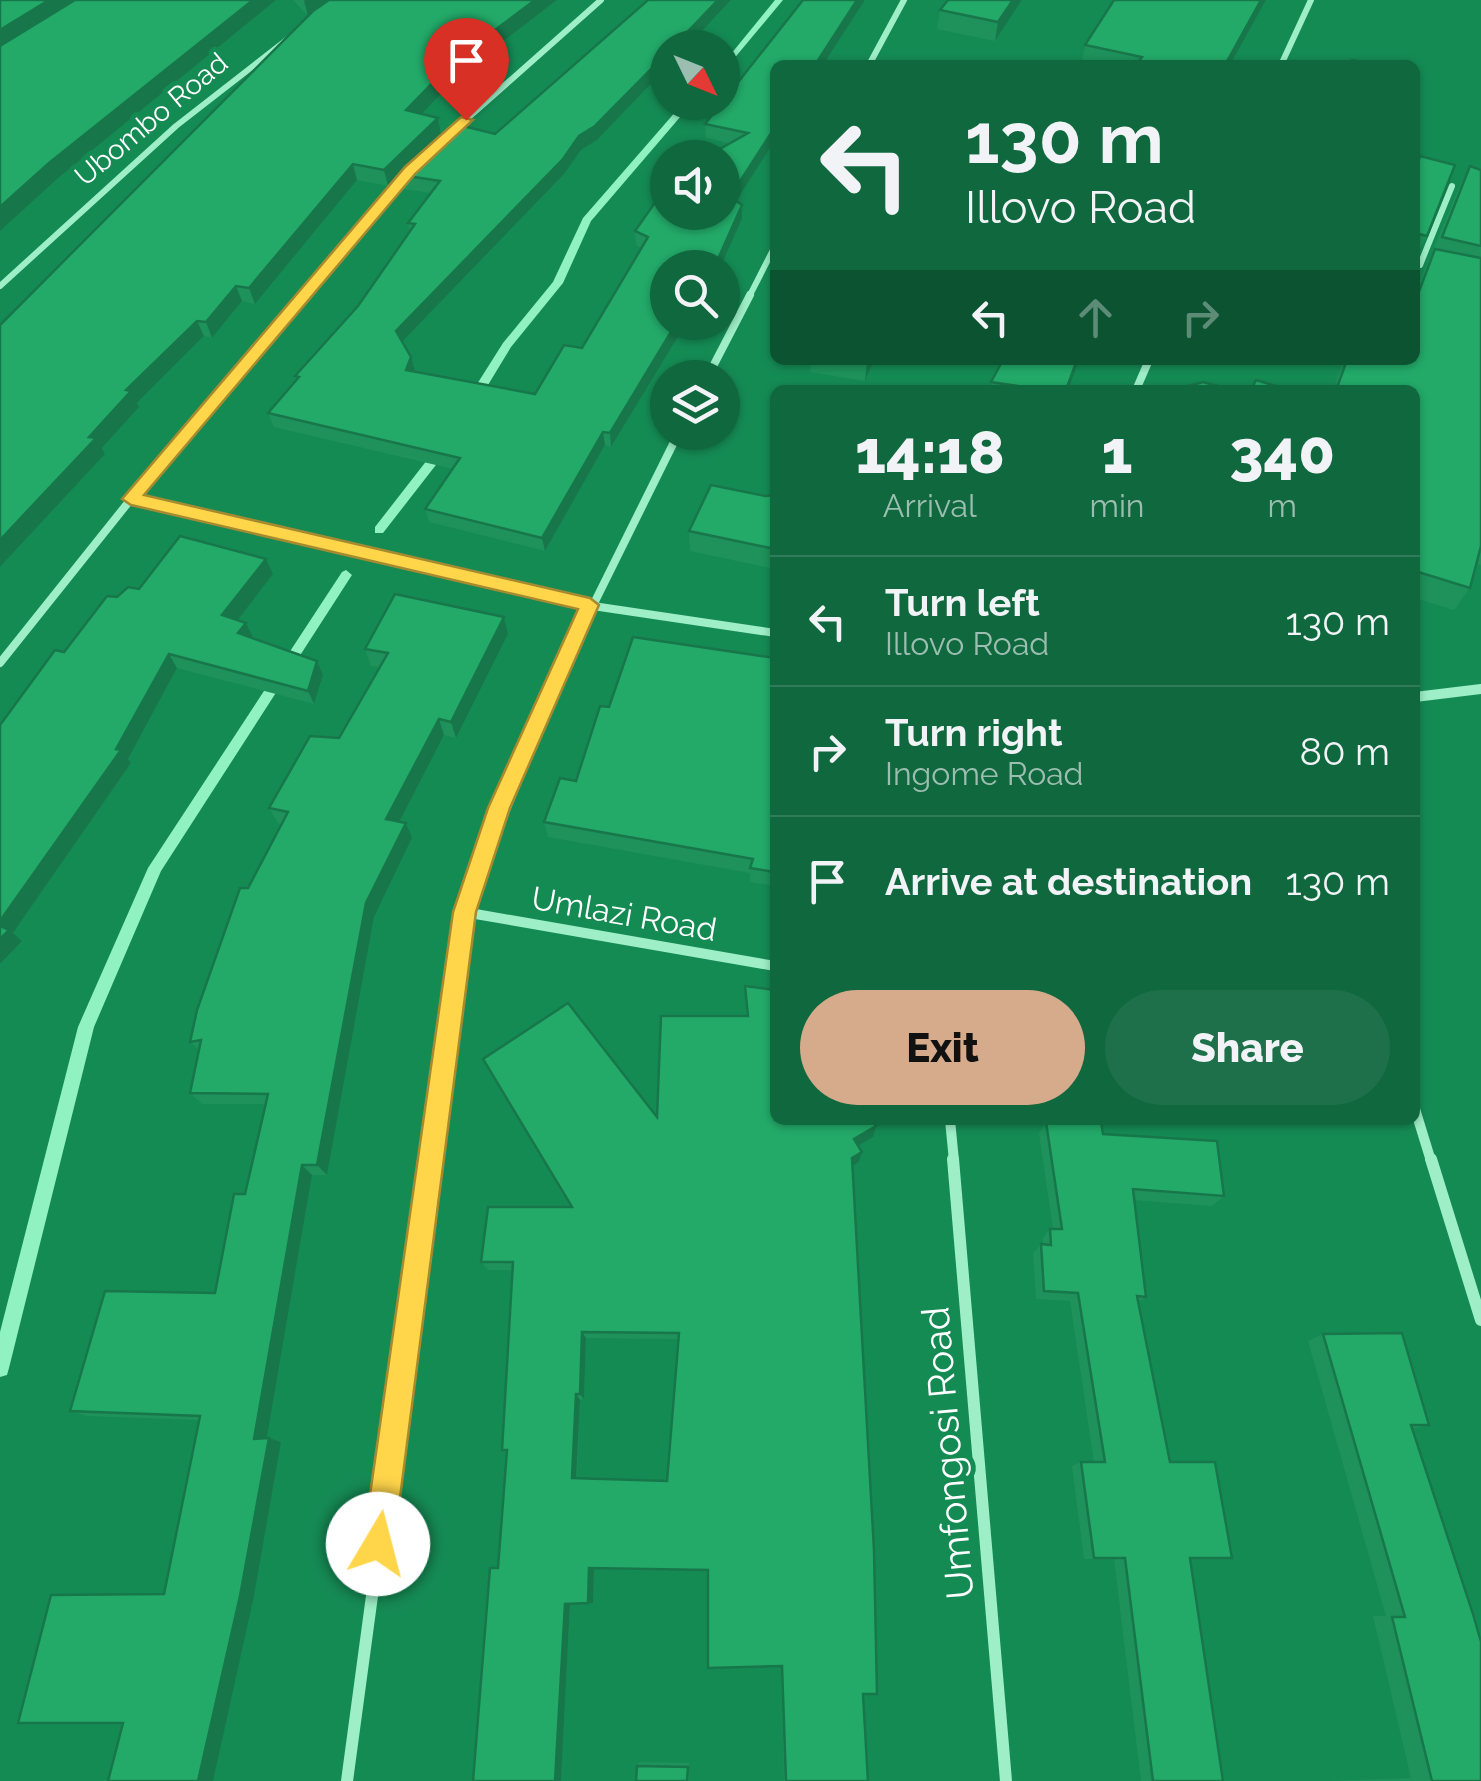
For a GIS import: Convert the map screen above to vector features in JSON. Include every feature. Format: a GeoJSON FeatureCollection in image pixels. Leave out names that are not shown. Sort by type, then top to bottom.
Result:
{"type":"FeatureCollection","features":[{"type":"Feature","properties":{"kind":"street"},"geometry":{"type":"LineString","coordinates":[[440,143],[601,0]]}},
{"type":"Feature","properties":{"kind":"street"},"geometry":{"type":"LineString","coordinates":[[873,60],[904,0]]}},
{"type":"Feature","properties":{"kind":"street"},"geometry":{"type":"LineString","coordinates":[[1283,60],[1311,0]]}},
{"type":"Feature","properties":{"kind":"street","name":"Ubombo Road"},"geometry":{"type":"LineString","coordinates":[[0,286],[130,161],[213,92],[294,34]]}},
{"type":"Feature","properties":{"kind":"street"},"geometry":{"type":"LineString","coordinates":[[0,663],[131,499],[425,157]]}},
{"type":"Feature","properties":{"kind":"street"},"geometry":{"type":"LineString","coordinates":[[1420,259],[1452,186]]}},
{"type":"Feature","properties":{"kind":"street"},"geometry":{"type":"LineString","coordinates":[[716,360],[770,256]]}},
{"type":"Feature","properties":{"kind":"street"},"geometry":{"type":"LineString","coordinates":[[1420,264],[1435,268]]}},
{"type":"Feature","properties":{"kind":"street"},"geometry":{"type":"LineString","coordinates":[[346,1781],[464,912],[499,808],[590,605],[670,450]]}},
{"type":"Feature","properties":{"kind":"street"},"geometry":{"type":"LineString","coordinates":[[131,499],[590,605],[770,633]]}},
{"type":"Feature","properties":{"kind":"street"},"geometry":{"type":"LineString","coordinates":[[1420,696],[1481,689]]}},
{"type":"Feature","properties":{"kind":"street","name":"Umlazi Road"},"geometry":{"type":"LineString","coordinates":[[464,912],[770,965]]}},
{"type":"Feature","properties":{"kind":"street","name":"Umfongosi Road"},"geometry":{"type":"LineString","coordinates":[[950,1125],[1006,1781]]}},
{"type":"Feature","properties":{"kind":"street"},"geometry":{"type":"LineString","coordinates":[[1420,1125],[1481,1320]]}},
{"type":"Feature","properties":{"kind":"building"},"geometry":{"type":"Polygon","coordinates":[[[0,0],[49,0],[0,30],[0,0]]]}},
{"type":"Feature","properties":{"kind":"building"},"geometry":{"type":"Polygon","coordinates":[[[75,0],[253,0],[49,163],[0,207],[0,46],[75,0]]]}},
{"type":"Feature","properties":{"kind":"building"},"geometry":{"type":"Polygon","coordinates":[[[329,0],[535,0],[455,60],[406,110],[438,118],[384,170],[353,164],[249,288],[236,286],[206,322],[197,321],[126,390],[131,391],[89,437],[96,438],[0,540],[0,325],[313,11],[329,0]]]}},
{"type":"Feature","properties":{"kind":"building"},"geometry":{"type":"Polygon","coordinates":[[[648,0],[718,0],[689,30],[650,30],[650,70],[595,126],[579,136],[563,159],[396,331],[411,357],[406,370],[535,394],[564,345],[582,348],[648,237],[635,231],[650,210],[650,230],[731,230],[722,250],[650,250],[650,340],[666,340],[654,360],[650,360],[650,367],[610,433],[603,432],[542,538],[425,509],[460,458],[268,413],[299,377],[295,376],[358,306],[415,224],[408,223],[440,181],[401,175],[455,124],[495,134],[648,0]]]}},
{"type":"Feature","properties":{"kind":"building"},"geometry":{"type":"Polygon","coordinates":[[[803,0],[857,0],[818,60],[770,60],[770,135],[740,181],[740,140],[736,140],[748,133],[705,124],[708,120],[740,120],[740,80],[803,0]]]}},
{"type":"Feature","properties":{"kind":"building"},"geometry":{"type":"Polygon","coordinates":[[[948,0],[1013,0],[998,22],[940,10],[948,0]]]}},
{"type":"Feature","properties":{"kind":"building"},"geometry":{"type":"Polygon","coordinates":[[[1114,0],[1261,0],[1228,60],[1140,60],[1142,57],[1085,45],[1114,0]]]}},
{"type":"Feature","properties":{"kind":"building"},"geometry":{"type":"Polygon","coordinates":[[[1420,156],[1455,165],[1427,236],[1420,234],[1420,156]]]}},
{"type":"Feature","properties":{"kind":"building"},"geometry":{"type":"Polygon","coordinates":[[[1470,166],[1481,170],[1481,246],[1442,237],[1470,166]]]}},
{"type":"Feature","properties":{"kind":"building"},"geometry":{"type":"Polygon","coordinates":[[[1435,249],[1481,258],[1481,546],[1470,588],[1420,573],[1420,385],[1338,385],[1345,365],[1420,365],[1420,289],[1435,249]]]}},
{"type":"Feature","properties":{"kind":"building"},"geometry":{"type":"Polygon","coordinates":[[[1000,365],[1075,365],[1068,385],[991,382],[1000,365]]]}},
{"type":"Feature","properties":{"kind":"building"},"geometry":{"type":"Polygon","coordinates":[[[711,485],[770,496],[770,548],[689,531],[711,485]]]}},
{"type":"Feature","properties":{"kind":"building"},"geometry":{"type":"Polygon","coordinates":[[[180,536],[266,559],[222,615],[246,623],[238,633],[317,661],[308,691],[169,654],[116,749],[121,750],[0,921],[0,725],[55,650],[64,652],[107,596],[117,597],[128,587],[139,589],[180,536]]]}},
{"type":"Feature","properties":{"kind":"building"},"geometry":{"type":"Polygon","coordinates":[[[395,594],[504,617],[451,722],[439,719],[386,819],[406,823],[366,903],[317,1165],[302,1165],[254,1439],[269,1438],[240,1596],[198,1781],[108,1781],[123,1723],[18,1723],[51,1595],[164,1594],[200,1416],[70,1411],[105,1291],[215,1293],[234,1194],[245,1194],[268,1094],[190,1093],[201,1040],[190,1042],[197,1010],[240,888],[248,888],[288,812],[269,808],[310,736],[339,738],[388,653],[365,649],[395,594]]]}},
{"type":"Feature","properties":{"kind":"building"},"geometry":{"type":"Polygon","coordinates":[[[633,637],[770,657],[770,871],[750,868],[753,859],[544,822],[560,778],[576,781],[600,706],[609,707],[633,637]]]}},
{"type":"Feature","properties":{"kind":"building"},"geometry":{"type":"Polygon","coordinates":[[[745,986],[770,989],[770,1125],[876,1126],[854,1139],[862,1152],[852,1158],[874,1550],[877,1694],[863,1694],[868,1781],[786,1781],[782,1666],[708,1668],[708,1570],[589,1568],[588,1603],[565,1604],[555,1781],[473,1781],[490,1568],[498,1568],[507,1450],[502,1450],[513,1262],[481,1262],[488,1207],[572,1207],[483,1059],[568,1003],[657,1117],[661,1016],[748,1016],[745,986]],[[582,1332],[572,1478],[667,1481],[679,1333],[582,1332]]]}},
{"type":"Feature","properties":{"kind":"building"},"geometry":{"type":"Polygon","coordinates":[[[1046,1125],[1102,1125],[1103,1134],[1217,1141],[1224,1196],[1133,1189],[1146,1297],[1137,1296],[1170,1462],[1215,1462],[1232,1558],[1190,1558],[1223,1781],[1153,1781],[1125,1558],[1094,1558],[1081,1462],[1105,1462],[1078,1293],[1044,1291],[1041,1244],[1051,1245],[1050,1229],[1062,1229],[1046,1125]]]}},
{"type":"Feature","properties":{"kind":"building"},"geometry":{"type":"Polygon","coordinates":[[[1402,1333],[1429,1425],[1411,1425],[1481,1642],[1481,1781],[1432,1781],[1392,1617],[1405,1617],[1323,1334],[1402,1333]]]}},
{"type":"Feature","properties":{"kind":"building"},"geometry":{"type":"Polygon","coordinates":[[[637,1766],[688,1767],[687,1781],[636,1781],[637,1766]]]}},
{"type":"Feature","properties":{"kind":"waterway"},"geometry":{"type":"LineString","coordinates":[[740,49],[779,0]]}},
{"type":"Feature","properties":{"kind":"waterway"},"geometry":{"type":"LineString","coordinates":[[473,400],[507,345],[558,283],[586,220],[673,120]]}},
{"type":"Feature","properties":{"kind":"waterway"},"geometry":{"type":"LineString","coordinates":[[379,530],[442,449]]}},
{"type":"Feature","properties":{"kind":"waterway"},"geometry":{"type":"LineString","coordinates":[[0,1368],[86,1027],[155,868],[346,575]]}},
{"type":"Feature","properties":{"kind":"route"},"geometry":{"type":"LineString","coordinates":[[378,1544],[464,912],[499,808],[590,605],[131,499],[410,170],[466,120]]}}]}
